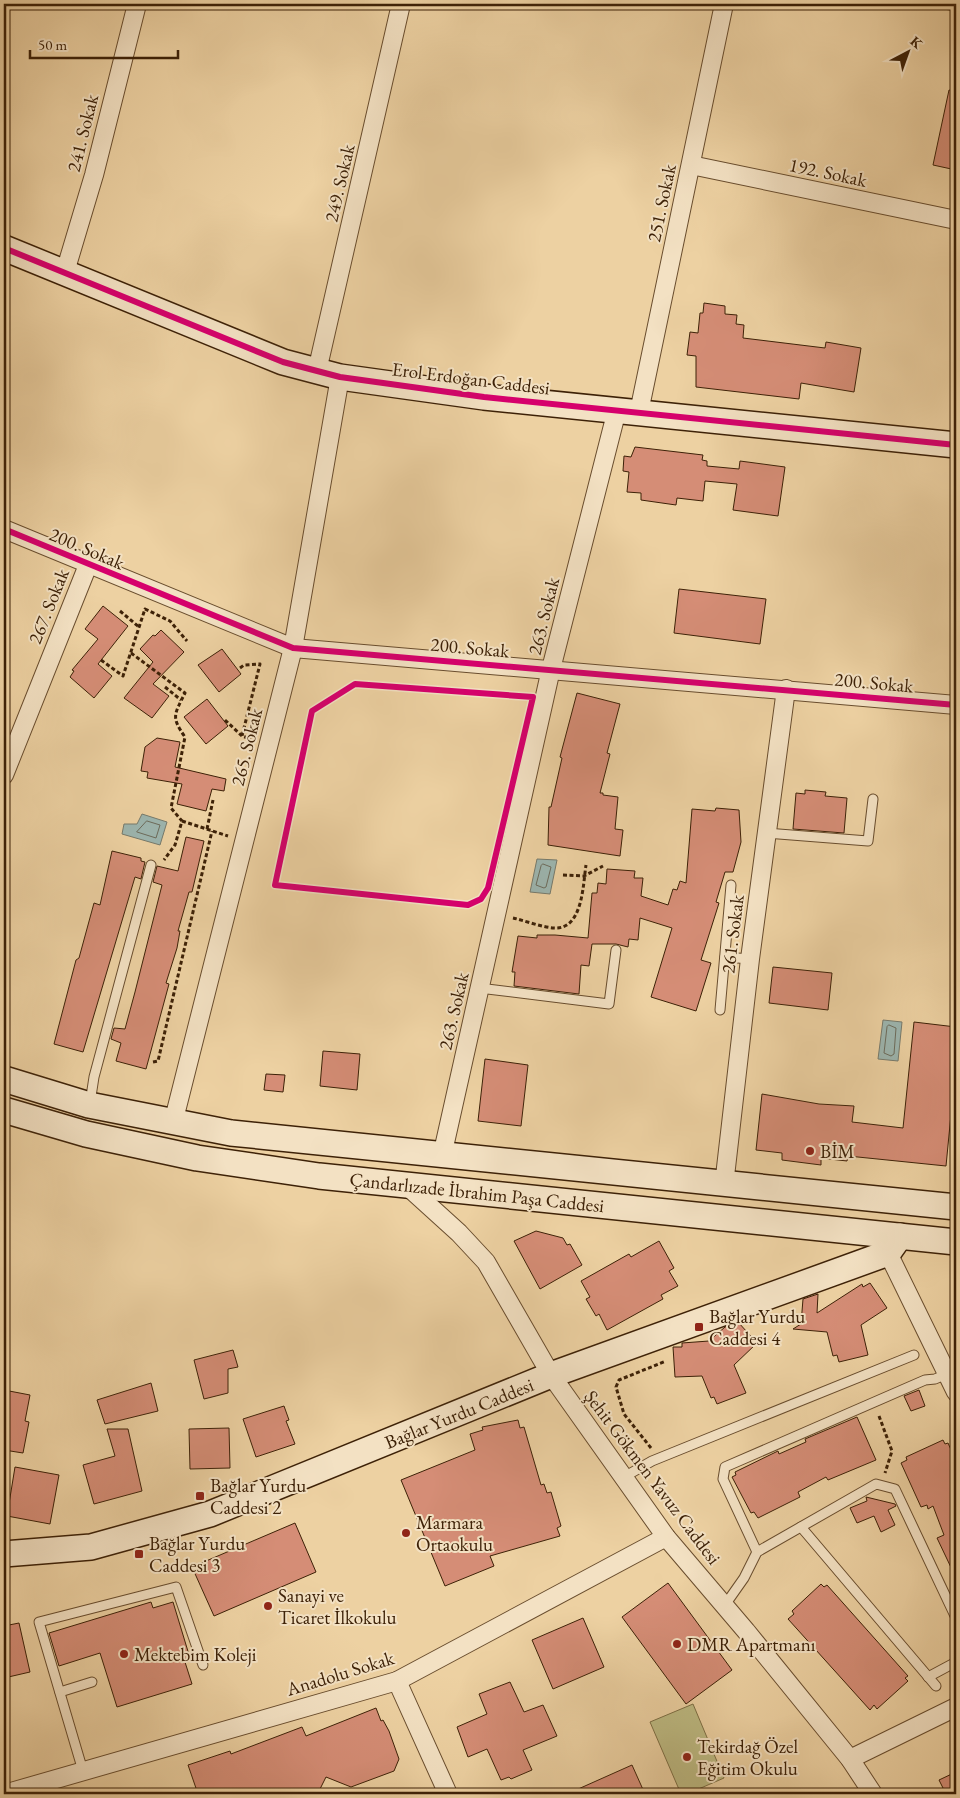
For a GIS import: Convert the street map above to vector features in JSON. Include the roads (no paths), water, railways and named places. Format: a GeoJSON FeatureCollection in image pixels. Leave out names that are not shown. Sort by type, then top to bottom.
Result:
{"type":"FeatureCollection","features":[{"type":"Feature","properties":{"kind":"main road","name":"Erol Erdoğan Caddesi"},"geometry":{"type":"LineString","coordinates":[[4,248],[283,362],[329,374],[484,397],[956,445]]}},
{"type":"Feature","properties":{"kind":"main road","name":"Çandarlızade İbrahim Paşa Caddesi"},"geometry":{"type":"LineString","coordinates":[[4,1079],[89,1105],[174,1124],[272,1138],[956,1207]]}},
{"type":"Feature","properties":{"kind":"main road","name":"Çandarlızade İbrahim Paşa Caddesi"},"geometry":{"type":"LineString","coordinates":[[4,1110],[86,1134],[197,1158],[319,1176],[404,1183],[894,1244],[956,1242]]}},
{"type":"Feature","properties":{"kind":"main road","name":"Bağlar Yurdu Caddesi"},"geometry":{"type":"LineString","coordinates":[[4,1554],[91,1547],[210,1514],[551,1375],[894,1244]]}},
{"type":"Feature","properties":{"kind":"street","name":"241. Sokak"},"geometry":{"type":"LineString","coordinates":[[65,272],[94,175],[136,4]]}},
{"type":"Feature","properties":{"kind":"street","name":"249. Sokak"},"geometry":{"type":"LineString","coordinates":[[329,374],[401,4]]}},
{"type":"Feature","properties":{"kind":"street","name":"251. Sokak"},"geometry":{"type":"LineString","coordinates":[[628,411],[691,164],[724,4]]}},
{"type":"Feature","properties":{"kind":"street","name":"192. Sokak"},"geometry":{"type":"LineString","coordinates":[[691,164],[956,220]]}},
{"type":"Feature","properties":{"kind":"street","name":"265. Sokak"},"geometry":{"type":"LineString","coordinates":[[174,1124],[292,648],[329,374]]}},
{"type":"Feature","properties":{"kind":"street","name":"263. Sokak"},"geometry":{"type":"LineString","coordinates":[[442,1156],[479,988],[498,914],[551,669],[628,411]]}},
{"type":"Feature","properties":{"kind":"street","name":"200. Sokak"},"geometry":{"type":"LineString","coordinates":[[4,529],[292,648],[956,705]]}},
{"type":"Feature","properties":{"kind":"street","name":"267. Sokak"},"geometry":{"type":"LineString","coordinates":[[4,775],[88,565]]}},
{"type":"Feature","properties":{"kind":"street","name":"261. Sokak"},"geometry":{"type":"LineString","coordinates":[[724,1185],[750,959],[786,689]]}},
{"type":"Feature","properties":{"kind":"street","name":"Şehit Gökmen Yavuz Caddesi"},"geometry":{"type":"LineString","coordinates":[[404,1183],[459,1233],[486,1262],[551,1375],[666,1537],[725,1605],[850,1759],[873,1794]]}},
{"type":"Feature","properties":{"kind":"street"},"geometry":{"type":"LineString","coordinates":[[894,1244],[956,1392]]}},
{"type":"Feature","properties":{"kind":"street","name":"Anadolu Sokak"},"geometry":{"type":"LineString","coordinates":[[4,1794],[397,1681],[666,1537]]}},
{"type":"Feature","properties":{"kind":"street"},"geometry":{"type":"LineString","coordinates":[[397,1681],[448,1794]]}},
{"type":"Feature","properties":{"kind":"street"},"geometry":{"type":"LineString","coordinates":[[850,1759],[956,1707]]}},
{"type":"Feature","properties":{"kind":"lane"},"geometry":{"type":"LineString","coordinates":[[945,4],[956,6]]}},
{"type":"Feature","properties":{"kind":"lane"},"geometry":{"type":"LineString","coordinates":[[766,833],[868,841],[873,799]]}},
{"type":"Feature","properties":{"kind":"lane"},"geometry":{"type":"LineString","coordinates":[[89,1105],[94,1077],[151,865]]}},
{"type":"Feature","properties":{"kind":"lane"},"geometry":{"type":"LineString","coordinates":[[720,1010],[731,885]]}},
{"type":"Feature","properties":{"kind":"lane"},"geometry":{"type":"LineString","coordinates":[[479,988],[609,1004],[616,950]]}},
{"type":"Feature","properties":{"kind":"lane"},"geometry":{"type":"LineString","coordinates":[[725,957],[750,959]]}},
{"type":"Feature","properties":{"kind":"lane"},"geometry":{"type":"LineString","coordinates":[[624,1477],[659,1459],[914,1355]]}},
{"type":"Feature","properties":{"kind":"lane"},"geometry":{"type":"LineString","coordinates":[[757,1552],[723,1479],[725,1468],[925,1380],[934,1380],[947,1374]]}},
{"type":"Feature","properties":{"kind":"lane"},"geometry":{"type":"LineString","coordinates":[[725,1605],[744,1578],[757,1552],[876,1484],[894,1489],[956,1618]]}},
{"type":"Feature","properties":{"kind":"lane"},"geometry":{"type":"LineString","coordinates":[[801,1527],[936,1686]]}},
{"type":"Feature","properties":{"kind":"lane"},"geometry":{"type":"LineString","coordinates":[[83,1771],[39,1622],[176,1586],[203,1666]]}},
{"type":"Feature","properties":{"kind":"lane"},"geometry":{"type":"LineString","coordinates":[[928,1676],[956,1662]]}},
{"type":"Feature","properties":{"kind":"lane"},"geometry":{"type":"LineString","coordinates":[[60,1692],[92,1682]]}},
{"type":"Feature","properties":{"kind":"water"},"geometry":{"type":"Polygon","coordinates":[[[142,814],[167,822],[160,845],[122,834],[124,824],[137,824],[142,814]]]}},
{"type":"Feature","properties":{"kind":"water"},"geometry":{"type":"Polygon","coordinates":[[[537,859],[557,860],[550,894],[530,892],[537,859]]]}},
{"type":"Feature","properties":{"kind":"water"},"geometry":{"type":"Polygon","coordinates":[[[883,1020],[902,1022],[898,1061],[878,1059],[883,1020]]]}},
{"type":"Feature","properties":{"kind":"place","name":"BİM"},"geometry":{"type":"Point","coordinates":[810,1151]}},
{"type":"Feature","properties":{"kind":"place","name":"Bağlar Yurdu Caddesi 4"},"geometry":{"type":"Point","coordinates":[699,1327]}},
{"type":"Feature","properties":{"kind":"place","name":"Bağlar Yurdu Caddesi 2"},"geometry":{"type":"Point","coordinates":[200,1496]}},
{"type":"Feature","properties":{"kind":"place","name":"Marmara Ortaokulu"},"geometry":{"type":"Point","coordinates":[406,1533]}},
{"type":"Feature","properties":{"kind":"place","name":"Bağlar Yurdu Caddesi 3"},"geometry":{"type":"Point","coordinates":[139,1554]}},
{"type":"Feature","properties":{"kind":"place","name":"Sanayi ve Ticaret İlkokulu"},"geometry":{"type":"Point","coordinates":[268,1606]}},
{"type":"Feature","properties":{"kind":"place","name":"DMR Apartmanı"},"geometry":{"type":"Point","coordinates":[677,1644]}},
{"type":"Feature","properties":{"kind":"place","name":"Mektebim Koleji"},"geometry":{"type":"Point","coordinates":[124,1654]}},
{"type":"Feature","properties":{"kind":"place","name":"Tekirdağ Özel Eğitim Okulu"},"geometry":{"type":"Point","coordinates":[687,1757]}}]}
